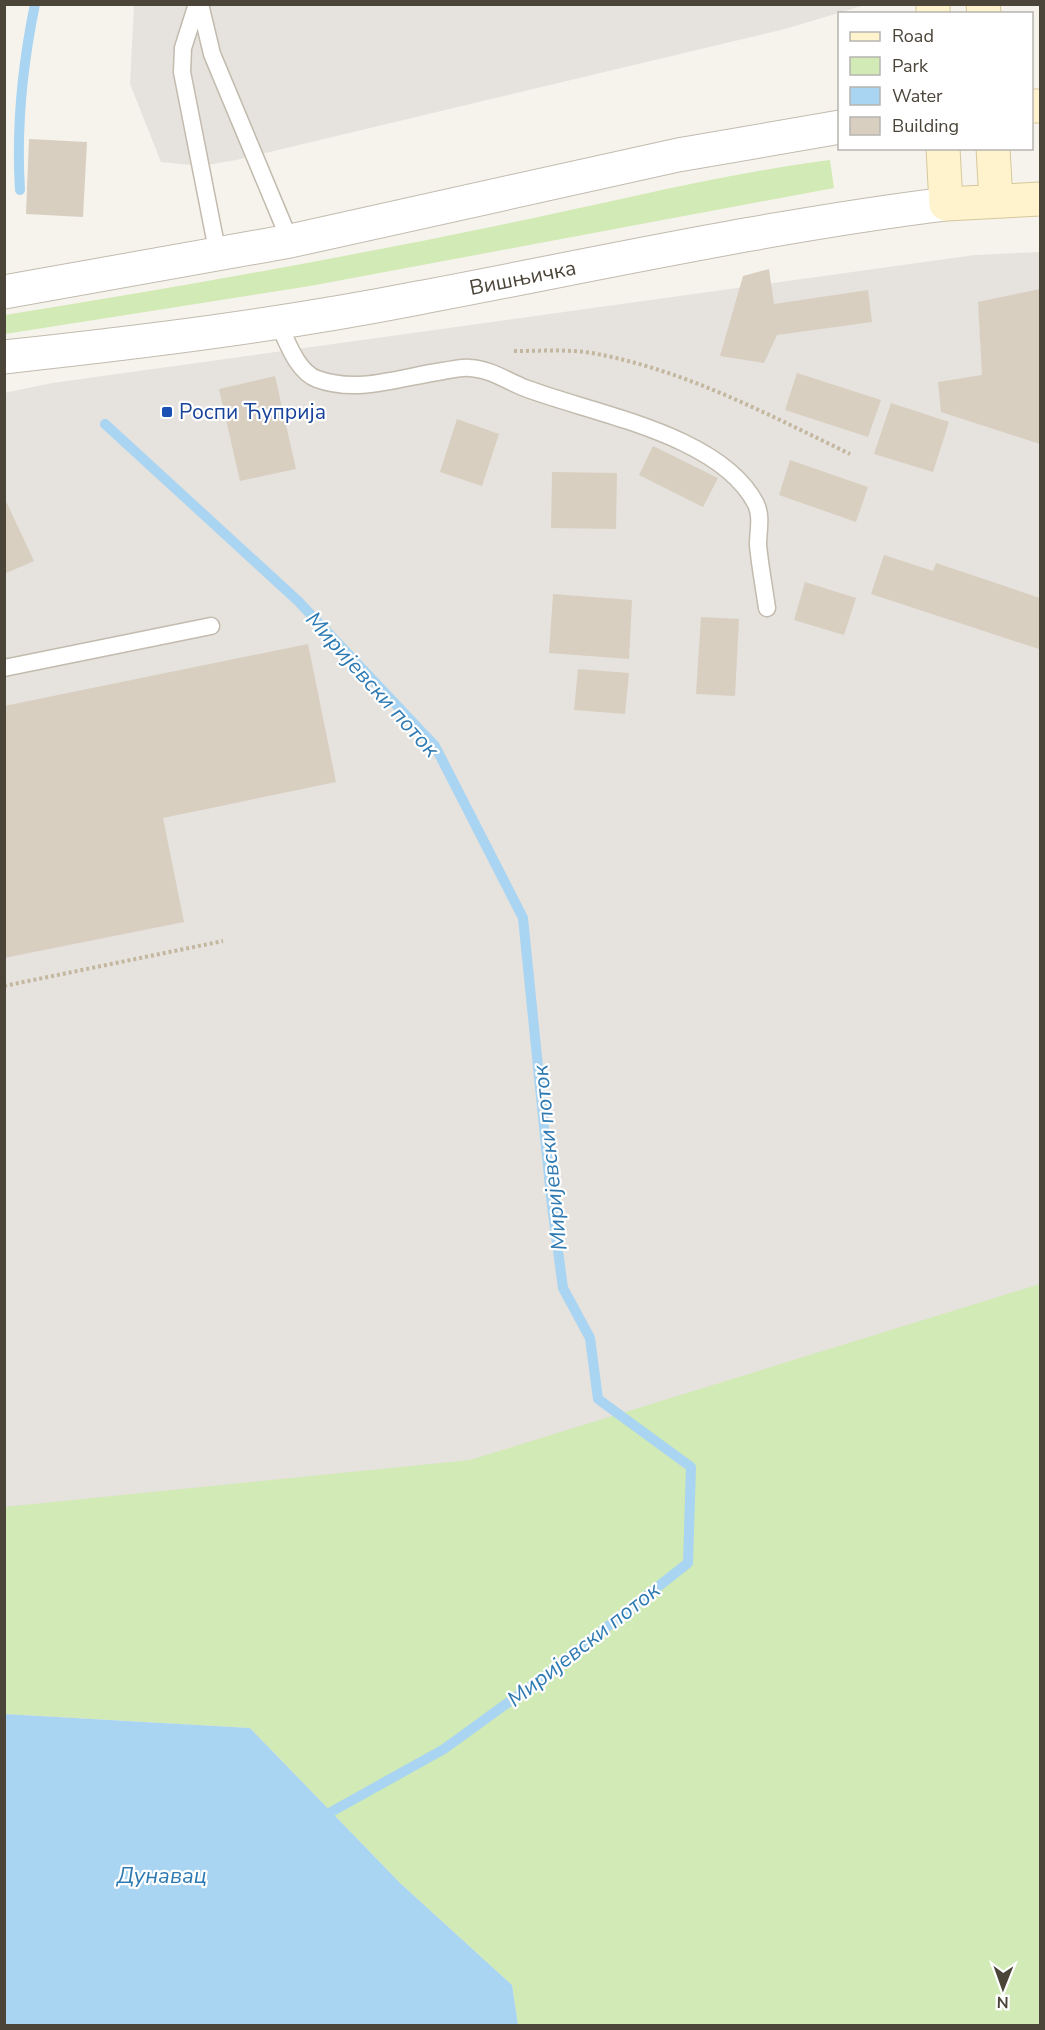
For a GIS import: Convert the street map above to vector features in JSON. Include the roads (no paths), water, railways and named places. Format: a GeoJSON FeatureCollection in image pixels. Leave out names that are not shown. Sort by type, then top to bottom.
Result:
{"type":"FeatureCollection","features":[{"type":"Feature","properties":{"kind":"main road"},"geometry":{"type":"LineString","coordinates":[[943,150],[946,204]]}},
{"type":"Feature","properties":{"kind":"main road"},"geometry":{"type":"LineString","coordinates":[[993,150],[996,201]]}},
{"type":"Feature","properties":{"kind":"main road","name":"Вишњичка"},"geometry":{"type":"LineString","coordinates":[[946,204],[1041,199]]}},
{"type":"Feature","properties":{"kind":"street"},"geometry":{"type":"LineString","coordinates":[[4,292],[290,242],[678,154],[838,127]]}},
{"type":"Feature","properties":{"kind":"street","name":"Вишњичка"},"geometry":{"type":"LineString","coordinates":[[4,357],[132,342],[415,299],[828,220],[946,204]]}},
{"type":"Feature","properties":{"kind":"lane"},"geometry":{"type":"LineString","coordinates":[[198,4],[212,54],[290,242]]}},
{"type":"Feature","properties":{"kind":"lane"},"geometry":{"type":"LineString","coordinates":[[198,4],[183,48],[182,72],[218,255]]}},
{"type":"Feature","properties":{"kind":"lane"},"geometry":{"type":"LineString","coordinates":[[277,321],[303,372],[328,382],[364,386],[469,367],[489,371],[524,388],[652,430],[699,451],[720,464],[738,481],[758,510],[760,570],[768,608]]}},
{"type":"Feature","properties":{"kind":"lane"},"geometry":{"type":"LineString","coordinates":[[4,668],[211,626]]}},
{"type":"Feature","properties":{"kind":"water","name":"Дунавац"},"geometry":{"type":"Polygon","coordinates":[[[4,1714],[250,1728],[400,1883],[512,1985],[518,2025],[5,2025],[4,1714]]]}},
{"type":"Feature","properties":{"kind":"waterway","name":"Миријевски поток"},"geometry":{"type":"LineString","coordinates":[[20,190],[21,97],[35,4]]}},
{"type":"Feature","properties":{"kind":"waterway","name":"Миријевски поток"},"geometry":{"type":"LineString","coordinates":[[105,424],[298,601],[435,746],[523,918],[552,1206],[563,1288],[590,1338],[598,1399],[691,1467],[688,1563],[546,1675],[444,1749],[331,1812]]}},
{"type":"Feature","properties":{"kind":"place","name":"Роспи Ћуприја"},"geometry":{"type":"Point","coordinates":[167,412]}}]}
